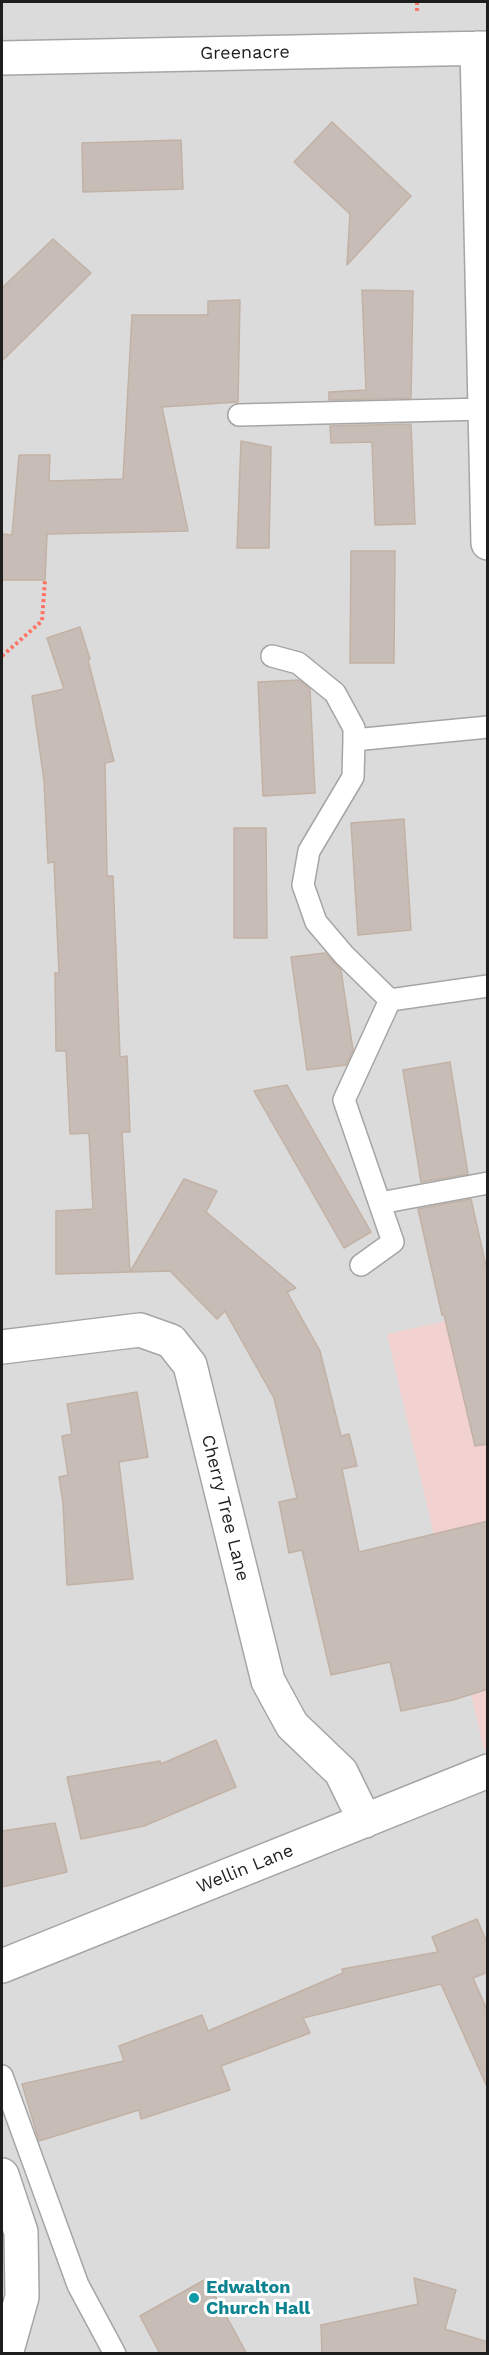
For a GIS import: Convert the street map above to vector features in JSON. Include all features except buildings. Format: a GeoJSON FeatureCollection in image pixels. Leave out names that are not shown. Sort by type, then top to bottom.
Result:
{"type":"FeatureCollection","features":[{"type":"Feature","properties":{"kind":"street","name":"Greenacre"},"geometry":{"type":"LineString","coordinates":[[2,58],[482,48]]}},
{"type":"Feature","properties":{"kind":"street"},"geometry":{"type":"LineString","coordinates":[[482,48],[488,543]]}},
{"type":"Feature","properties":{"kind":"street","name":"Cherry Tree Lane"},"geometry":{"type":"LineString","coordinates":[[2,1347],[140,1330],[171,1341],[190,1365],[268,1681],[292,1725],[341,1772],[365,1821]]}},
{"type":"Feature","properties":{"kind":"street","name":"Wellin Lane"},"geometry":{"type":"LineString","coordinates":[[2,1966],[488,1771]]}},
{"type":"Feature","properties":{"kind":"street"},"geometry":{"type":"LineString","coordinates":[[2,2175],[21,2232],[22,2297],[6,2354]]}},
{"type":"Feature","properties":{"kind":"lane"},"geometry":{"type":"LineString","coordinates":[[239,415],[485,409]]}},
{"type":"Feature","properties":{"kind":"lane"},"geometry":{"type":"LineString","coordinates":[[272,656],[298,663],[335,693],[354,728],[353,777],[309,850],[303,885],[316,922],[344,955],[390,1000]]}},
{"type":"Feature","properties":{"kind":"lane"},"geometry":{"type":"LineString","coordinates":[[354,740],[488,727]]}},
{"type":"Feature","properties":{"kind":"lane"},"geometry":{"type":"LineString","coordinates":[[390,1000],[488,986]]}},
{"type":"Feature","properties":{"kind":"lane"},"geometry":{"type":"LineString","coordinates":[[361,1265],[393,1242],[344,1100],[390,1000]]}},
{"type":"Feature","properties":{"kind":"lane"},"geometry":{"type":"LineString","coordinates":[[380,1203],[488,1182]]}},
{"type":"Feature","properties":{"kind":"lane"},"geometry":{"type":"LineString","coordinates":[[2,2076],[78,2284],[115,2354]]}},
{"type":"Feature","properties":{"kind":"path"},"geometry":{"type":"LineString","coordinates":[[2,656],[42,621],[45,580]]}},
{"type":"Feature","properties":{"kind":"shaded area"},"geometry":{"type":"Polygon","coordinates":[[[2,2],[487,2],[487,2353],[2,2353],[2,2]]]}},
{"type":"Feature","properties":{"kind":"shaded area"},"geometry":{"type":"Polygon","coordinates":[[[487,1312],[488,1748],[484,1750],[387,1334],[487,1312]]]}},
{"type":"Feature","properties":{"kind":"place","name":"Edwalton Church Hall"},"geometry":{"type":"Point","coordinates":[194,2298]}}]}
